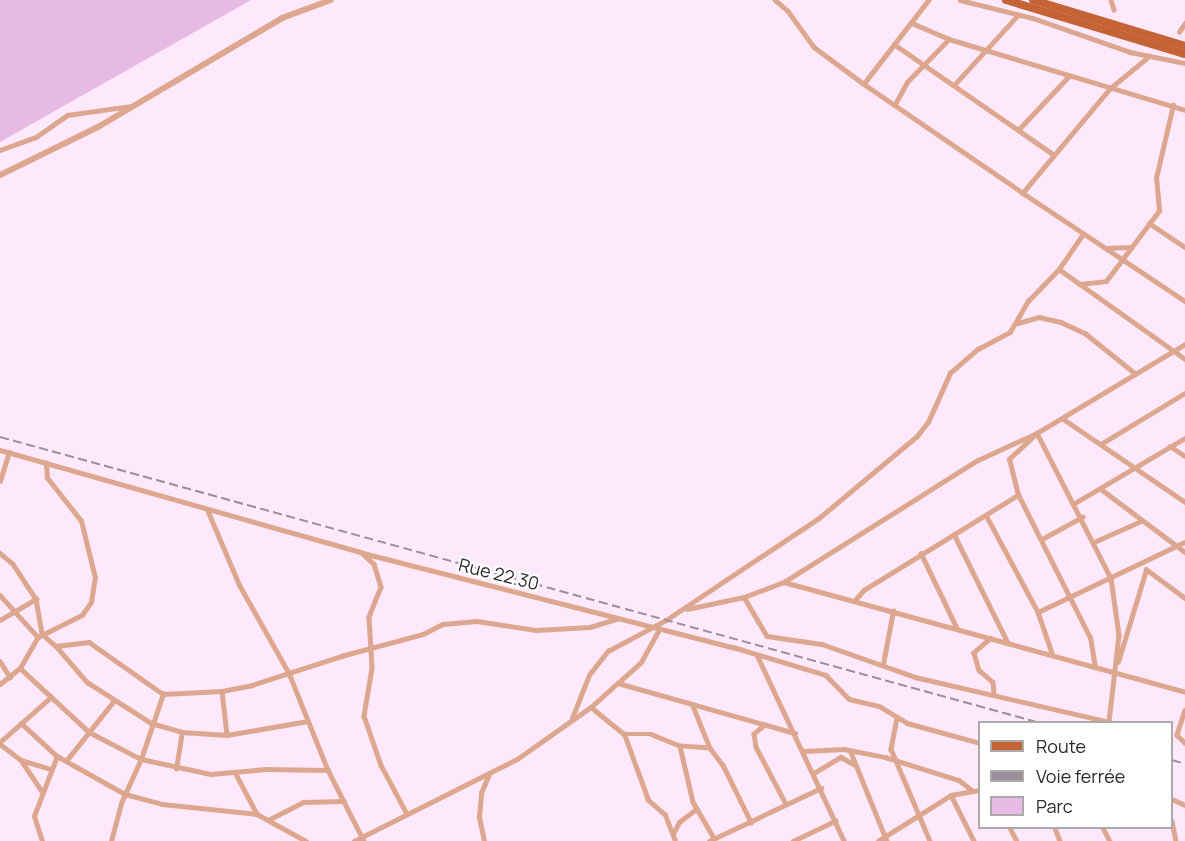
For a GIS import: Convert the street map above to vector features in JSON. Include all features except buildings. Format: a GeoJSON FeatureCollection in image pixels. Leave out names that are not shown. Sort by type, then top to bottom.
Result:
{"type":"FeatureCollection","features":[{"type":"Feature","properties":{"kind":"main road"},"geometry":{"type":"LineString","coordinates":[[1006,0],[1185,54]]}},
{"type":"Feature","properties":{"kind":"main road"},"geometry":{"type":"LineString","coordinates":[[1033,0],[1185,46]]}},
{"type":"Feature","properties":{"kind":"street"},"geometry":{"type":"LineString","coordinates":[[0,175],[81,137],[282,18],[331,0]]}},
{"type":"Feature","properties":{"kind":"street"},"geometry":{"type":"LineString","coordinates":[[775,0],[788,11],[814,47],[864,84],[1185,301]]}},
{"type":"Feature","properties":{"kind":"street"},"geometry":{"type":"LineString","coordinates":[[864,84],[928,0]]}},
{"type":"Feature","properties":{"kind":"street"},"geometry":{"type":"LineString","coordinates":[[960,0],[1018,15],[1150,56],[1185,63]]}},
{"type":"Feature","properties":{"kind":"street"},"geometry":{"type":"LineString","coordinates":[[1111,0],[1114,10]]}},
{"type":"Feature","properties":{"kind":"street"},"geometry":{"type":"LineString","coordinates":[[955,84],[989,50],[1018,15]]}},
{"type":"Feature","properties":{"kind":"street"},"geometry":{"type":"LineString","coordinates":[[912,23],[949,39],[1185,110]]}},
{"type":"Feature","properties":{"kind":"street"},"geometry":{"type":"LineString","coordinates":[[1179,32],[1185,23]]}},
{"type":"Feature","properties":{"kind":"street"},"geometry":{"type":"LineString","coordinates":[[895,104],[907,82],[927,65],[949,39]]}},
{"type":"Feature","properties":{"kind":"street"},"geometry":{"type":"LineString","coordinates":[[894,44],[955,84],[1053,154]]}},
{"type":"Feature","properties":{"kind":"street"},"geometry":{"type":"LineString","coordinates":[[1023,193],[1053,154],[1110,89],[1150,56]]}},
{"type":"Feature","properties":{"kind":"street"},"geometry":{"type":"LineString","coordinates":[[1019,129],[1069,76]]}},
{"type":"Feature","properties":{"kind":"street"},"geometry":{"type":"LineString","coordinates":[[0,150],[36,137],[67,115],[134,105]]}},
{"type":"Feature","properties":{"kind":"street"},"geometry":{"type":"LineString","coordinates":[[1079,284],[1106,281],[1121,258],[1159,211],[1156,178],[1173,105]]}},
{"type":"Feature","properties":{"kind":"street"},"geometry":{"type":"LineString","coordinates":[[1149,223],[1184,244]]}},
{"type":"Feature","properties":{"kind":"street"},"geometry":{"type":"LineString","coordinates":[[572,718],[589,675],[608,651],[681,610],[819,518],[917,436],[928,422],[950,373],[978,349],[1006,335],[1016,324],[1028,301],[1059,269],[1083,234]]}},
{"type":"Feature","properties":{"kind":"street"},"geometry":{"type":"LineString","coordinates":[[1105,248],[1130,247]]}},
{"type":"Feature","properties":{"kind":"street"},"geometry":{"type":"LineString","coordinates":[[1059,269],[1185,359]]}},
{"type":"Feature","properties":{"kind":"street"},"geometry":{"type":"LineString","coordinates":[[1016,324],[1039,316],[1061,322],[1085,333],[1137,375]]}},
{"type":"Feature","properties":{"kind":"street"},"geometry":{"type":"LineString","coordinates":[[681,610],[744,597],[784,582],[978,460],[1037,433],[1137,375],[1185,344]]}},
{"type":"Feature","properties":{"kind":"street"},"geometry":{"type":"LineString","coordinates":[[1101,444],[1185,393]]}},
{"type":"Feature","properties":{"kind":"street"},"geometry":{"type":"LineString","coordinates":[[1062,418],[1185,502]]}},
{"type":"Feature","properties":{"kind":"street"},"geometry":{"type":"LineString","coordinates":[[1037,433],[1009,459],[1018,495],[1071,596],[1090,638],[1095,668]]}},
{"type":"Feature","properties":{"kind":"street"},"geometry":{"type":"LineString","coordinates":[[1037,433],[1095,542],[1111,578],[1119,635],[1109,721]]}},
{"type":"Feature","properties":{"kind":"street"},"geometry":{"type":"LineString","coordinates":[[1075,503],[1185,438]]}},
{"type":"Feature","properties":{"kind":"street"},"geometry":{"type":"LineString","coordinates":[[1170,446],[1185,456]]}},
{"type":"Feature","properties":{"kind":"street","name":"Rue 22.30"},"geometry":{"type":"LineString","coordinates":[[0,450],[208,511],[826,675],[849,699],[879,706],[897,718],[978,742]]}},
{"type":"Feature","properties":{"kind":"street"},"geometry":{"type":"LineString","coordinates":[[0,481],[9,452]]}},
{"type":"Feature","properties":{"kind":"street"},"geometry":{"type":"LineString","coordinates":[[0,684],[20,668],[40,635],[82,615],[91,602],[95,578],[81,521],[47,478],[46,463]]}},
{"type":"Feature","properties":{"kind":"street"},"geometry":{"type":"LineString","coordinates":[[1101,489],[1185,552]]}},
{"type":"Feature","properties":{"kind":"street"},"geometry":{"type":"LineString","coordinates":[[854,600],[864,590],[921,553],[1018,495]]}},
{"type":"Feature","properties":{"kind":"street"},"geometry":{"type":"LineString","coordinates":[[208,511],[240,586],[289,673],[328,770],[362,839]]}},
{"type":"Feature","properties":{"kind":"street"},"geometry":{"type":"LineString","coordinates":[[986,515],[1038,612],[1052,653]]}},
{"type":"Feature","properties":{"kind":"street"},"geometry":{"type":"LineString","coordinates":[[1042,539],[1082,518]]}},
{"type":"Feature","properties":{"kind":"street"},"geometry":{"type":"LineString","coordinates":[[1095,542],[1141,521]]}},
{"type":"Feature","properties":{"kind":"street"},"geometry":{"type":"LineString","coordinates":[[954,534],[1008,643]]}},
{"type":"Feature","properties":{"kind":"street"},"geometry":{"type":"LineString","coordinates":[[1038,612],[1111,578],[1145,567],[1185,542]]}},
{"type":"Feature","properties":{"kind":"street"},"geometry":{"type":"LineString","coordinates":[[0,553],[13,564],[36,598],[40,635]]}},
{"type":"Feature","properties":{"kind":"street"},"geometry":{"type":"LineString","coordinates":[[363,553],[374,564],[381,587],[369,617],[368,648],[372,668],[364,716],[381,765],[407,814]]}},
{"type":"Feature","properties":{"kind":"street"},"geometry":{"type":"LineString","coordinates":[[921,553],[957,628]]}},
{"type":"Feature","properties":{"kind":"street"},"geometry":{"type":"LineString","coordinates":[[1145,567],[1185,598]]}},
{"type":"Feature","properties":{"kind":"street"},"geometry":{"type":"LineString","coordinates":[[1114,673],[1145,567]]}},
{"type":"Feature","properties":{"kind":"street"},"geometry":{"type":"LineString","coordinates":[[784,582],[1052,653],[1095,668],[1185,692]]}},
{"type":"Feature","properties":{"kind":"street"},"geometry":{"type":"LineString","coordinates":[[0,596],[40,635],[56,646],[87,682],[113,702],[151,723],[182,732],[227,735],[308,721]]}},
{"type":"Feature","properties":{"kind":"street"},"geometry":{"type":"LineString","coordinates":[[744,597],[767,636],[822,644],[915,677],[994,693],[1105,721]]}},
{"type":"Feature","properties":{"kind":"street"},"geometry":{"type":"LineString","coordinates":[[0,620],[36,598]]}},
{"type":"Feature","properties":{"kind":"street"},"geometry":{"type":"LineString","coordinates":[[883,664],[893,611]]}},
{"type":"Feature","properties":{"kind":"street"},"geometry":{"type":"LineString","coordinates":[[56,646],[89,642],[163,694],[222,691],[464,620],[536,630],[590,627],[618,618]]}},
{"type":"Feature","properties":{"kind":"street"},"geometry":{"type":"LineString","coordinates":[[354,841],[362,839],[517,759],[572,718],[591,708],[641,662],[659,630]]}},
{"type":"Feature","properties":{"kind":"street"},"geometry":{"type":"LineString","coordinates":[[991,638],[975,649],[974,657],[979,670],[993,682],[994,693]]}},
{"type":"Feature","properties":{"kind":"street"},"geometry":{"type":"LineString","coordinates":[[758,657],[804,751],[844,841]]}},
{"type":"Feature","properties":{"kind":"street"},"geometry":{"type":"LineString","coordinates":[[0,661],[9,677]]}},
{"type":"Feature","properties":{"kind":"street"},"geometry":{"type":"LineString","coordinates":[[20,668],[88,732],[141,759],[176,769],[236,774],[266,769],[328,770]]}},
{"type":"Feature","properties":{"kind":"street"},"geometry":{"type":"LineString","coordinates":[[618,683],[795,733]]}},
{"type":"Feature","properties":{"kind":"street"},"geometry":{"type":"LineString","coordinates":[[222,691],[227,735]]}},
{"type":"Feature","properties":{"kind":"street"},"geometry":{"type":"LineString","coordinates":[[111,841],[125,794],[141,759],[151,723],[163,694]]}},
{"type":"Feature","properties":{"kind":"street"},"geometry":{"type":"LineString","coordinates":[[42,791],[21,760],[0,743],[51,697]]}},
{"type":"Feature","properties":{"kind":"street"},"geometry":{"type":"LineString","coordinates":[[66,760],[113,702]]}},
{"type":"Feature","properties":{"kind":"street"},"geometry":{"type":"LineString","coordinates":[[693,706],[710,748],[723,765],[750,822]]}},
{"type":"Feature","properties":{"kind":"street"},"geometry":{"type":"LineString","coordinates":[[591,708],[624,734],[648,800],[665,815],[675,841]]}},
{"type":"Feature","properties":{"kind":"street"},"geometry":{"type":"LineString","coordinates":[[1183,741],[1177,735],[1185,710]]}},
{"type":"Feature","properties":{"kind":"street"},"geometry":{"type":"LineString","coordinates":[[897,718],[890,740],[918,818],[930,841]]}},
{"type":"Feature","properties":{"kind":"street"},"geometry":{"type":"LineString","coordinates":[[745,720],[754,734],[756,747],[786,804]]}},
{"type":"Feature","properties":{"kind":"street"},"geometry":{"type":"LineString","coordinates":[[21,723],[57,756],[125,794],[162,804],[257,814],[270,819],[306,841]]}},
{"type":"Feature","properties":{"kind":"street"},"geometry":{"type":"LineString","coordinates":[[754,734],[765,725]]}},
{"type":"Feature","properties":{"kind":"street"},"geometry":{"type":"LineString","coordinates":[[176,769],[182,732]]}},
{"type":"Feature","properties":{"kind":"street"},"geometry":{"type":"LineString","coordinates":[[624,734],[651,734],[680,746],[710,748]]}},
{"type":"Feature","properties":{"kind":"street"},"geometry":{"type":"LineString","coordinates":[[680,746],[696,809],[712,840],[820,788]]}},
{"type":"Feature","properties":{"kind":"street"},"geometry":{"type":"LineString","coordinates":[[804,751],[850,750],[940,773],[972,790]]}},
{"type":"Feature","properties":{"kind":"street"},"geometry":{"type":"LineString","coordinates":[[850,750],[854,765],[886,839]]}},
{"type":"Feature","properties":{"kind":"street"},"geometry":{"type":"LineString","coordinates":[[42,841],[34,816],[57,756]]}},
{"type":"Feature","properties":{"kind":"street"},"geometry":{"type":"LineString","coordinates":[[814,773],[841,757],[854,765]]}},
{"type":"Feature","properties":{"kind":"street"},"geometry":{"type":"LineString","coordinates":[[21,760],[51,769]]}},
{"type":"Feature","properties":{"kind":"street"},"geometry":{"type":"LineString","coordinates":[[484,841],[479,817],[481,793],[489,772]]}},
{"type":"Feature","properties":{"kind":"street"},"geometry":{"type":"LineString","coordinates":[[236,774],[257,814]]}},
{"type":"Feature","properties":{"kind":"street"},"geometry":{"type":"LineString","coordinates":[[878,841],[886,839],[951,795],[978,790]]}},
{"type":"Feature","properties":{"kind":"street"},"geometry":{"type":"LineString","coordinates":[[951,795],[974,841]]}},
{"type":"Feature","properties":{"kind":"street"},"geometry":{"type":"LineString","coordinates":[[270,819],[303,802],[344,801]]}},
{"type":"Feature","properties":{"kind":"street"},"geometry":{"type":"LineString","coordinates":[[672,834],[679,822],[696,809]]}},
{"type":"Feature","properties":{"kind":"street"},"geometry":{"type":"LineString","coordinates":[[793,841],[835,821]]}},
{"type":"Feature","properties":{"kind":"street"},"geometry":{"type":"LineString","coordinates":[[1173,826],[1176,841]]}},
{"type":"Feature","properties":{"kind":"green space"},"geometry":{"type":"Polygon","coordinates":[[[0,0],[251,0],[0,142],[0,0]]]}},
{"type":"Feature","properties":{"kind":"railway"},"geometry":{"type":"LineString","coordinates":[[0,437],[1033,721]]}},
{"type":"Feature","properties":{"kind":"railway"},"geometry":{"type":"LineString","coordinates":[[1173,760],[1185,764]]}}]}
